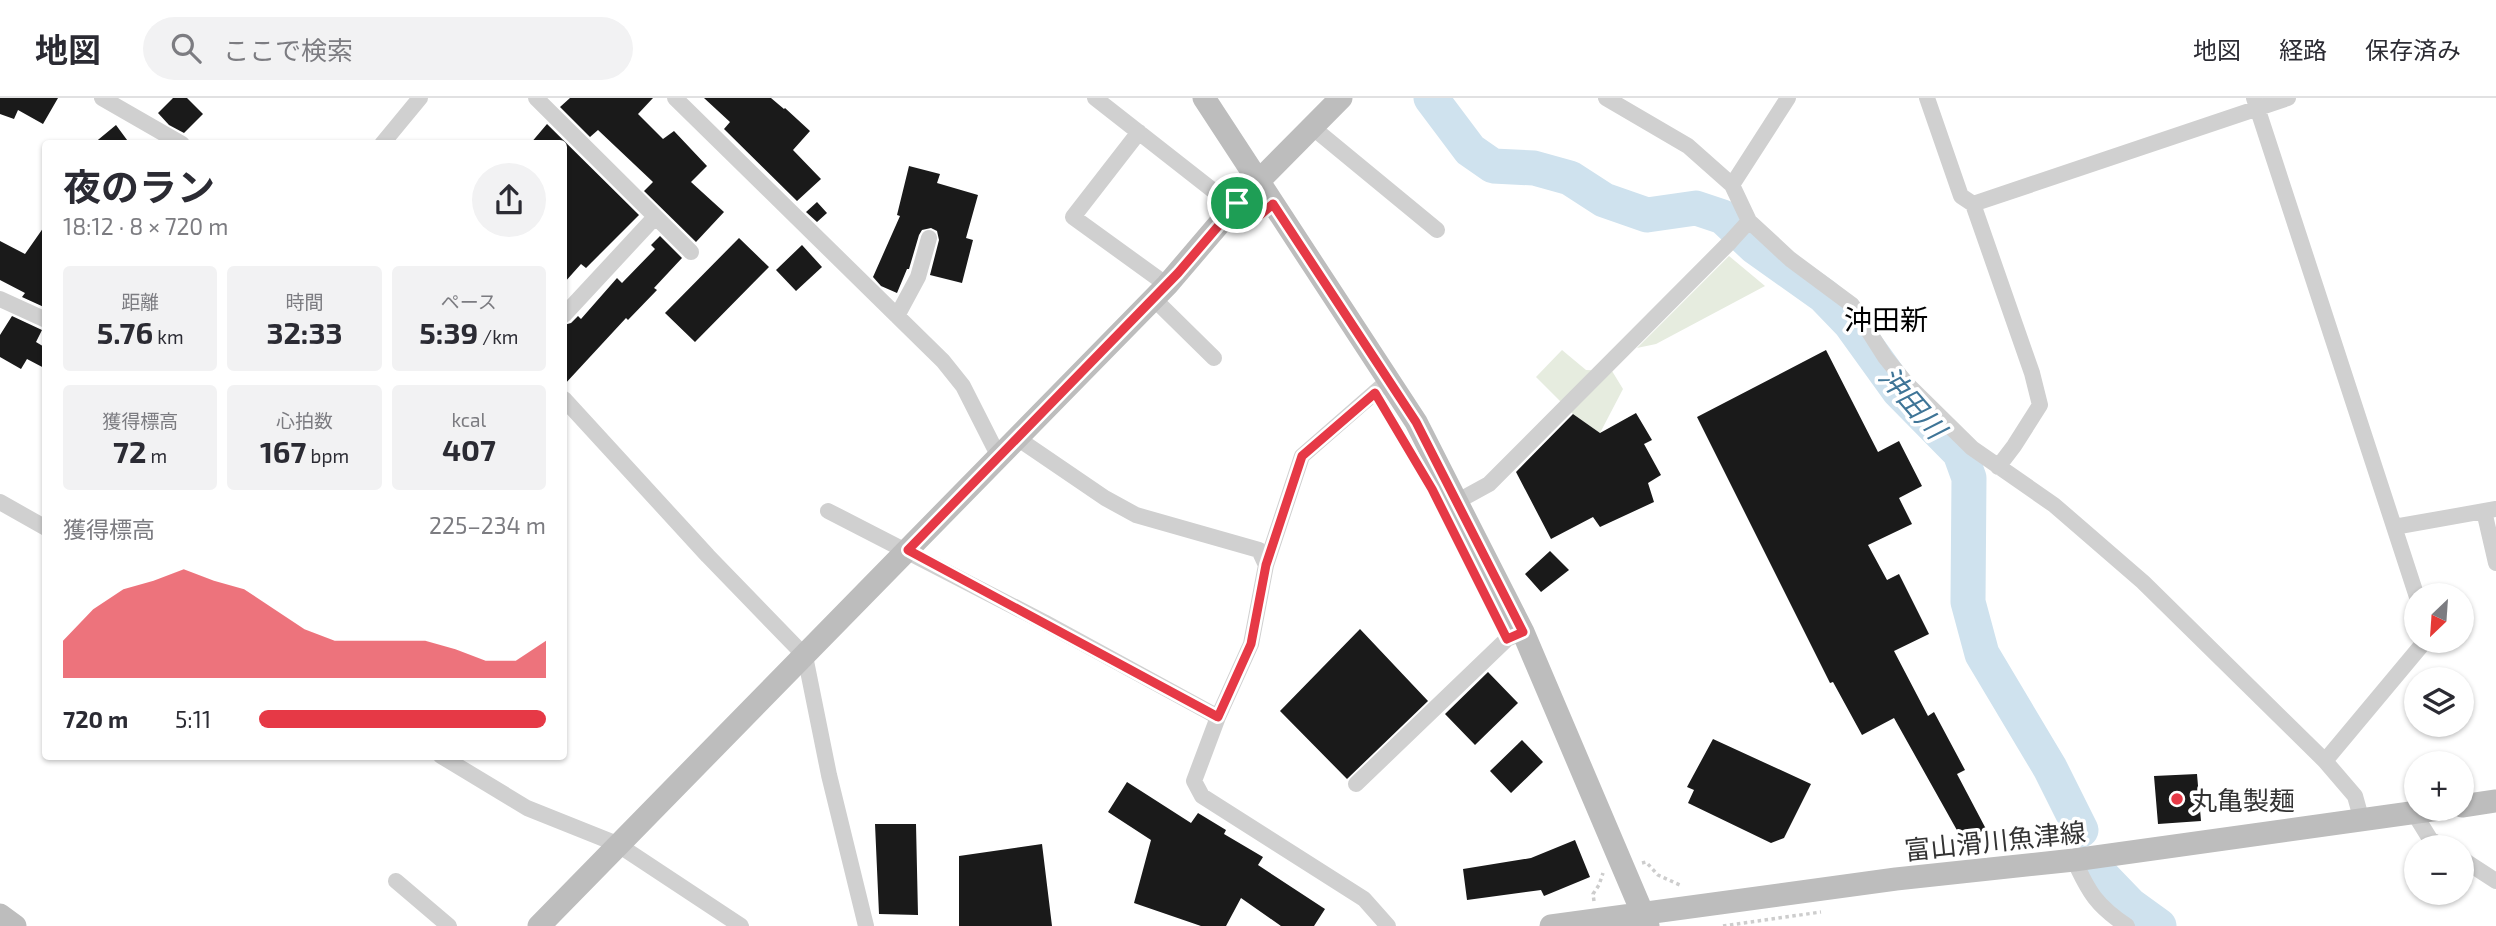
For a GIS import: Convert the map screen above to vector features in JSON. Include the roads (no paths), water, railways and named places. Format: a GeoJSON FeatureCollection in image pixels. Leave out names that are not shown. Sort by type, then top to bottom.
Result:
{"type":"FeatureCollection","features":[{"type":"Feature","properties":{"kind":"street"},"geometry":{"type":"LineString","coordinates":[[102,98],[175,140]]}},
{"type":"Feature","properties":{"kind":"street"},"geometry":{"type":"LineString","coordinates":[[385,140],[420,98]]}},
{"type":"Feature","properties":{"kind":"street"},"geometry":{"type":"LineString","coordinates":[[536,98],[691,251]]}},
{"type":"Feature","properties":{"kind":"street"},"geometry":{"type":"LineString","coordinates":[[675,98],[943,361],[963,386],[999,457]]}},
{"type":"Feature","properties":{"kind":"street"},"geometry":{"type":"LineString","coordinates":[[1096,98],[1215,192],[1237,203]]}},
{"type":"Feature","properties":{"kind":"street"},"geometry":{"type":"LineString","coordinates":[[1204,98],[1416,422],[1523,632],[1645,919]]}},
{"type":"Feature","properties":{"kind":"street"},"geometry":{"type":"LineString","coordinates":[[539,926],[1160,291],[1237,203],[1341,98]]}},
{"type":"Feature","properties":{"kind":"street"},"geometry":{"type":"LineString","coordinates":[[1606,98],[1688,146],[1732,185],[1749,221],[1790,260],[1852,305],[1885,357],[1906,383],[1972,448],[2054,505],[2143,582],[2325,761],[2355,796],[2362,821]]}},
{"type":"Feature","properties":{"kind":"street"},"geometry":{"type":"LineString","coordinates":[[1732,185],[1787,98]]}},
{"type":"Feature","properties":{"kind":"street"},"geometry":{"type":"LineString","coordinates":[[1927,98],[1961,196],[1973,204],[2032,373],[2040,405],[1998,467]]}},
{"type":"Feature","properties":{"kind":"street"},"geometry":{"type":"LineString","coordinates":[[1973,204],[2255,103],[2288,98]]}},
{"type":"Feature","properties":{"kind":"street"},"geometry":{"type":"LineString","coordinates":[[2255,103],[2412,583]]}},
{"type":"Feature","properties":{"kind":"street"},"geometry":{"type":"LineString","coordinates":[[1312,127],[1437,230]]}},
{"type":"Feature","properties":{"kind":"street"},"geometry":{"type":"LineString","coordinates":[[1139,132],[1073,217],[1160,291],[1214,358]]}},
{"type":"Feature","properties":{"kind":"street"},"geometry":{"type":"LineString","coordinates":[[567,312],[655,217]]}},
{"type":"Feature","properties":{"kind":"street"},"geometry":{"type":"LineString","coordinates":[[1458,501],[1489,484],[1749,221]]}},
{"type":"Feature","properties":{"kind":"street"},"geometry":{"type":"LineString","coordinates":[[897,316],[918,277],[929,238]]}},
{"type":"Feature","properties":{"kind":"street"},"geometry":{"type":"LineString","coordinates":[[0,299],[42,318]]}},
{"type":"Feature","properties":{"kind":"street"},"geometry":{"type":"LineString","coordinates":[[1388,926],[1364,899],[1202,796],[1194,781],[1218,717],[1251,644],[1266,565],[1302,456],[1389,380]]}},
{"type":"Feature","properties":{"kind":"street"},"geometry":{"type":"LineString","coordinates":[[567,402],[708,556],[805,656],[829,775],[866,926]]}},
{"type":"Feature","properties":{"kind":"street"},"geometry":{"type":"LineString","coordinates":[[1017,438],[1105,498],[1136,515],[1259,550],[1266,565]]}},
{"type":"Feature","properties":{"kind":"street"},"geometry":{"type":"LineString","coordinates":[[0,502],[42,526]]}},
{"type":"Feature","properties":{"kind":"street"},"geometry":{"type":"LineString","coordinates":[[2394,527],[2490,510],[2496,563]]}},
{"type":"Feature","properties":{"kind":"street"},"geometry":{"type":"LineString","coordinates":[[828,511],[908,550],[1218,717]]}},
{"type":"Feature","properties":{"kind":"street"},"geometry":{"type":"LineString","coordinates":[[1356,785],[1507,639],[1523,632]]}},
{"type":"Feature","properties":{"kind":"street"},"geometry":{"type":"LineString","coordinates":[[2325,761],[2415,653]]}},
{"type":"Feature","properties":{"kind":"street"},"geometry":{"type":"LineString","coordinates":[[449,760],[527,808],[617,844],[741,926]]}},
{"type":"Feature","properties":{"kind":"street"},"geometry":{"type":"LineString","coordinates":[[2474,804],[2496,801]]}},
{"type":"Feature","properties":{"kind":"street","name":"富山滑川魚津線"},"geometry":{"type":"LineString","coordinates":[[1551,926],[1645,919],[1896,879],[2074,860],[2404,815]]}},
{"type":"Feature","properties":{"kind":"street"},"geometry":{"type":"LineString","coordinates":[[2074,860],[2087,888],[2105,911],[2127,926]]}},
{"type":"Feature","properties":{"kind":"street"},"geometry":{"type":"LineString","coordinates":[[2474,867],[2496,881]]}},
{"type":"Feature","properties":{"kind":"street"},"geometry":{"type":"LineString","coordinates":[[396,881],[449,926]]}},
{"type":"Feature","properties":{"kind":"street"},"geometry":{"type":"LineString","coordinates":[[0,915],[15,926]]}},
{"type":"Feature","properties":{"kind":"waterway","name":"沖田川"},"geometry":{"type":"LineString","coordinates":[[1431,98],[1470,150],[1493,166],[1534,168],[1570,178],[1604,200],[1647,215],[1696,208],[1723,217],[1755,247],[1824,296],[1850,323],[1899,391],[1960,453],[1969,478],[1968,602],[1982,654],[2050,768],[2081,830]]}},
{"type":"Feature","properties":{"kind":"waterway","name":"沖田川"},"geometry":{"type":"LineString","coordinates":[[2103,877],[2130,905],[2159,926]]}},
{"type":"Feature","properties":{"kind":"place","name":"丸亀製麺"},"geometry":{"type":"Point","coordinates":[2177,799]}},
{"type":"Feature","properties":{"kind":"district","name":"沖田新"},"geometry":{"type":"Point","coordinates":[1886,319]}}]}
